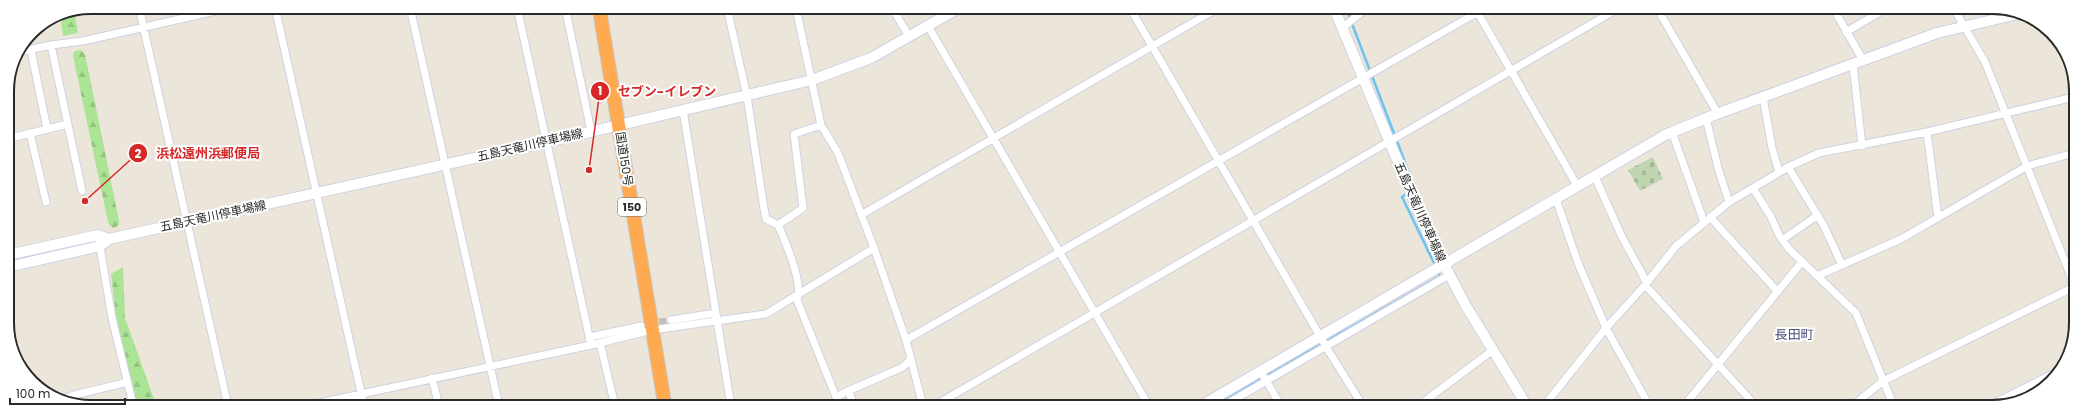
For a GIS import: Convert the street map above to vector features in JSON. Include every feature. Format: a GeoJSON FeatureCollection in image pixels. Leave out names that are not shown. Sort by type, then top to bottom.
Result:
{"type":"FeatureCollection","features":[{"type":"Feature","properties":{"kind":"highway","name":"国道150号"},"geometry":{"type":"LineString","coordinates":[[600,14],[618,124],[647,328],[662,400]]}},
{"type":"Feature","properties":{"kind":"main road","name":"五島天竜川停車場線"},"geometry":{"type":"LineString","coordinates":[[14,266],[100,246],[109,239],[547,142],[618,124],[747,96],[812,80],[871,58],[949,14]]}},
{"type":"Feature","properties":{"kind":"main road","name":"五島天竜川停車場線"},"geometry":{"type":"LineString","coordinates":[[1336,14],[1413,200],[1444,266],[1492,350],[1523,400]]}},
{"type":"Feature","properties":{"kind":"main road"},"geometry":{"type":"LineString","coordinates":[[1214,400],[1264,376],[1321,336],[1444,266],[1672,132],[1706,118],[1937,33],[2008,16]]}},
{"type":"Feature","properties":{"kind":"main road"},"geometry":{"type":"LineString","coordinates":[[14,254],[98,235],[109,239]]}},
{"type":"Feature","properties":{"kind":"street"},"geometry":{"type":"LineString","coordinates":[[141,14],[227,400]]}},
{"type":"Feature","properties":{"kind":"street"},"geometry":{"type":"LineString","coordinates":[[25,51],[51,45],[83,41],[202,14]]}},
{"type":"Feature","properties":{"kind":"street"},"geometry":{"type":"LineString","coordinates":[[277,14],[362,400]]}},
{"type":"Feature","properties":{"kind":"street"},"geometry":{"type":"LineString","coordinates":[[412,14],[498,400]]}},
{"type":"Feature","properties":{"kind":"street"},"geometry":{"type":"LineString","coordinates":[[519,14],[591,345]]}},
{"type":"Feature","properties":{"kind":"street"},"geometry":{"type":"LineString","coordinates":[[567,14],[592,131]]}},
{"type":"Feature","properties":{"kind":"street"},"geometry":{"type":"LineString","coordinates":[[728,14],[747,96],[766,219],[778,225],[793,264],[799,295],[797,300],[836,397],[903,367],[911,359]]}},
{"type":"Feature","properties":{"kind":"street"},"geometry":{"type":"LineString","coordinates":[[797,14],[821,125],[838,153],[874,248],[906,340],[921,400]]}},
{"type":"Feature","properties":{"kind":"street"},"geometry":{"type":"LineString","coordinates":[[896,14],[909,36]]}},
{"type":"Feature","properties":{"kind":"street"},"geometry":{"type":"LineString","coordinates":[[1133,14],[1326,346],[1359,400]]}},
{"type":"Feature","properties":{"kind":"street"},"geometry":{"type":"LineString","coordinates":[[861,215],[1208,14]]}},
{"type":"Feature","properties":{"kind":"street"},"geometry":{"type":"LineString","coordinates":[[1342,28],[1360,14]]}},
{"type":"Feature","properties":{"kind":"street"},"geometry":{"type":"LineString","coordinates":[[906,340],[1363,78],[1469,14]]}},
{"type":"Feature","properties":{"kind":"street"},"geometry":{"type":"LineString","coordinates":[[1478,14],[1578,187]]}},
{"type":"Feature","properties":{"kind":"street"},"geometry":{"type":"LineString","coordinates":[[944,400],[1609,14]]}},
{"type":"Feature","properties":{"kind":"street"},"geometry":{"type":"LineString","coordinates":[[1660,14],[1718,114]]}},
{"type":"Feature","properties":{"kind":"street"},"geometry":{"type":"LineString","coordinates":[[1836,14],[1863,60]]}},
{"type":"Feature","properties":{"kind":"street"},"geometry":{"type":"LineString","coordinates":[[1846,32],[1877,14]]}},
{"type":"Feature","properties":{"kind":"street"},"geometry":{"type":"LineString","coordinates":[[1957,14],[1986,62],[2069,272]]}},
{"type":"Feature","properties":{"kind":"street"},"geometry":{"type":"LineString","coordinates":[[928,26],[1146,400]]}},
{"type":"Feature","properties":{"kind":"street"},"geometry":{"type":"LineString","coordinates":[[51,45],[82,191]]}},
{"type":"Feature","properties":{"kind":"street"},"geometry":{"type":"LineString","coordinates":[[31,50],[47,129]]}},
{"type":"Feature","properties":{"kind":"street"},"geometry":{"type":"LineString","coordinates":[[1853,64],[1862,146]]}},
{"type":"Feature","properties":{"kind":"street"},"geometry":{"type":"LineString","coordinates":[[1763,97],[1772,148],[1779,172]]}},
{"type":"Feature","properties":{"kind":"street"},"geometry":{"type":"LineString","coordinates":[[1549,400],[1606,328],[1646,284],[1676,246],[1729,202],[1779,172],[1820,154],[1862,146],[1900,136],[1927,132],[2069,98]]}},
{"type":"Feature","properties":{"kind":"street"},"geometry":{"type":"LineString","coordinates":[[683,110],[730,400]]}},
{"type":"Feature","properties":{"kind":"street"},"geometry":{"type":"LineString","coordinates":[[1706,118],[1718,168],[1729,202]]}},
{"type":"Feature","properties":{"kind":"street"},"geometry":{"type":"LineString","coordinates":[[14,137],[68,124]]}},
{"type":"Feature","properties":{"kind":"street"},"geometry":{"type":"LineString","coordinates":[[778,225],[803,208],[794,134],[821,125]]}},
{"type":"Feature","properties":{"kind":"street"},"geometry":{"type":"LineString","coordinates":[[1672,132],[1707,220],[1778,292]]}},
{"type":"Feature","properties":{"kind":"street"},"geometry":{"type":"LineString","coordinates":[[1927,132],[1938,218]]}},
{"type":"Feature","properties":{"kind":"street"},"geometry":{"type":"LineString","coordinates":[[30,133],[46,202]]}},
{"type":"Feature","properties":{"kind":"street"},"geometry":{"type":"LineString","coordinates":[[1817,276],[1901,239],[2027,166],[2069,154]]}},
{"type":"Feature","properties":{"kind":"street"},"geometry":{"type":"LineString","coordinates":[[1788,167],[1818,216],[1842,265]]}},
{"type":"Feature","properties":{"kind":"street"},"geometry":{"type":"LineString","coordinates":[[1595,177],[1622,237],[1646,284],[1718,366],[1750,400]]}},
{"type":"Feature","properties":{"kind":"street"},"geometry":{"type":"LineString","coordinates":[[1753,188],[1782,240],[1802,263],[1856,313],[1891,400]]}},
{"type":"Feature","properties":{"kind":"street"},"geometry":{"type":"LineString","coordinates":[[1556,199],[1578,263],[1606,328],[1646,400]]}},
{"type":"Feature","properties":{"kind":"street"},"geometry":{"type":"LineString","coordinates":[[1782,240],[1818,216]]}},
{"type":"Feature","properties":{"kind":"street"},"geometry":{"type":"LineString","coordinates":[[98,235],[112,318],[132,400]]}},
{"type":"Feature","properties":{"kind":"street"},"geometry":{"type":"LineString","coordinates":[[590,337],[647,328],[717,322],[766,314],[874,248]]}},
{"type":"Feature","properties":{"kind":"street"},"geometry":{"type":"LineString","coordinates":[[1689,400],[1802,263]]}},
{"type":"Feature","properties":{"kind":"street"},"geometry":{"type":"LineString","coordinates":[[1230,400],[1264,376],[1326,346],[1449,275]]}},
{"type":"Feature","properties":{"kind":"street"},"geometry":{"type":"LineString","coordinates":[[1860,400],[1883,381],[2069,288]]}},
{"type":"Feature","properties":{"kind":"street"},"geometry":{"type":"LineString","coordinates":[[670,320],[716,313]]}},
{"type":"Feature","properties":{"kind":"street"},"geometry":{"type":"LineString","coordinates":[[333,400],[600,343],[647,328]]}},
{"type":"Feature","properties":{"kind":"street"},"geometry":{"type":"LineString","coordinates":[[600,343],[614,400]]}},
{"type":"Feature","properties":{"kind":"street"},"geometry":{"type":"LineString","coordinates":[[1426,400],[1492,350]]}},
{"type":"Feature","properties":{"kind":"street"},"geometry":{"type":"LineString","coordinates":[[1264,376],[1278,400]]}},
{"type":"Feature","properties":{"kind":"street"},"geometry":{"type":"LineString","coordinates":[[432,378],[438,400]]}},
{"type":"Feature","properties":{"kind":"street"},"geometry":{"type":"LineString","coordinates":[[2004,399],[2045,378]]}},
{"type":"Feature","properties":{"kind":"street"},"geometry":{"type":"LineString","coordinates":[[70,397],[128,382]]}},
{"type":"Feature","properties":{"kind":"street"},"geometry":{"type":"LineString","coordinates":[[848,391],[852,400]]}},
{"type":"Feature","properties":{"kind":"green space"},"geometry":{"type":"Polygon","coordinates":[[[75,15],[78,33],[63,36],[61,20],[75,15]]]}},
{"type":"Feature","properties":{"kind":"green space"},"geometry":{"type":"Polygon","coordinates":[[[78,50],[85,54],[119,221],[119,225],[114,228],[110,226],[108,222],[73,56],[74,52],[78,50]]]}},
{"type":"Feature","properties":{"kind":"green space"},"geometry":{"type":"Polygon","coordinates":[[[1653,157],[1663,179],[1640,191],[1628,170],[1653,157]]]}},
{"type":"Feature","properties":{"kind":"green space"},"geometry":{"type":"Polygon","coordinates":[[[123,267],[125,318],[154,400],[136,400],[116,316],[111,274],[123,267]]]}},
{"type":"Feature","properties":{"kind":"waterway"},"geometry":{"type":"LineString","coordinates":[[1348,14],[1416,191]]}},
{"type":"Feature","properties":{"kind":"waterway"},"geometry":{"type":"LineString","coordinates":[[1405,195],[1402,197],[1435,265]]}},
{"type":"Feature","properties":{"kind":"waterway"},"geometry":{"type":"LineString","coordinates":[[1224,400],[1440,276],[1437,270]]}},
{"type":"Feature","properties":{"kind":"tunnel"},"geometry":{"type":"LineString","coordinates":[[649,324],[671,320]]}},
{"type":"Feature","properties":{"kind":"place","name":"セブン-イレブン"},"geometry":{"type":"Point","coordinates":[589,170]}},
{"type":"Feature","properties":{"kind":"place","name":"浜松遠州浜郵便局"},"geometry":{"type":"Point","coordinates":[85,201]}},
{"type":"Feature","properties":{"kind":"district","name":"長田町"},"geometry":{"type":"Point","coordinates":[1794,334]}}]}
